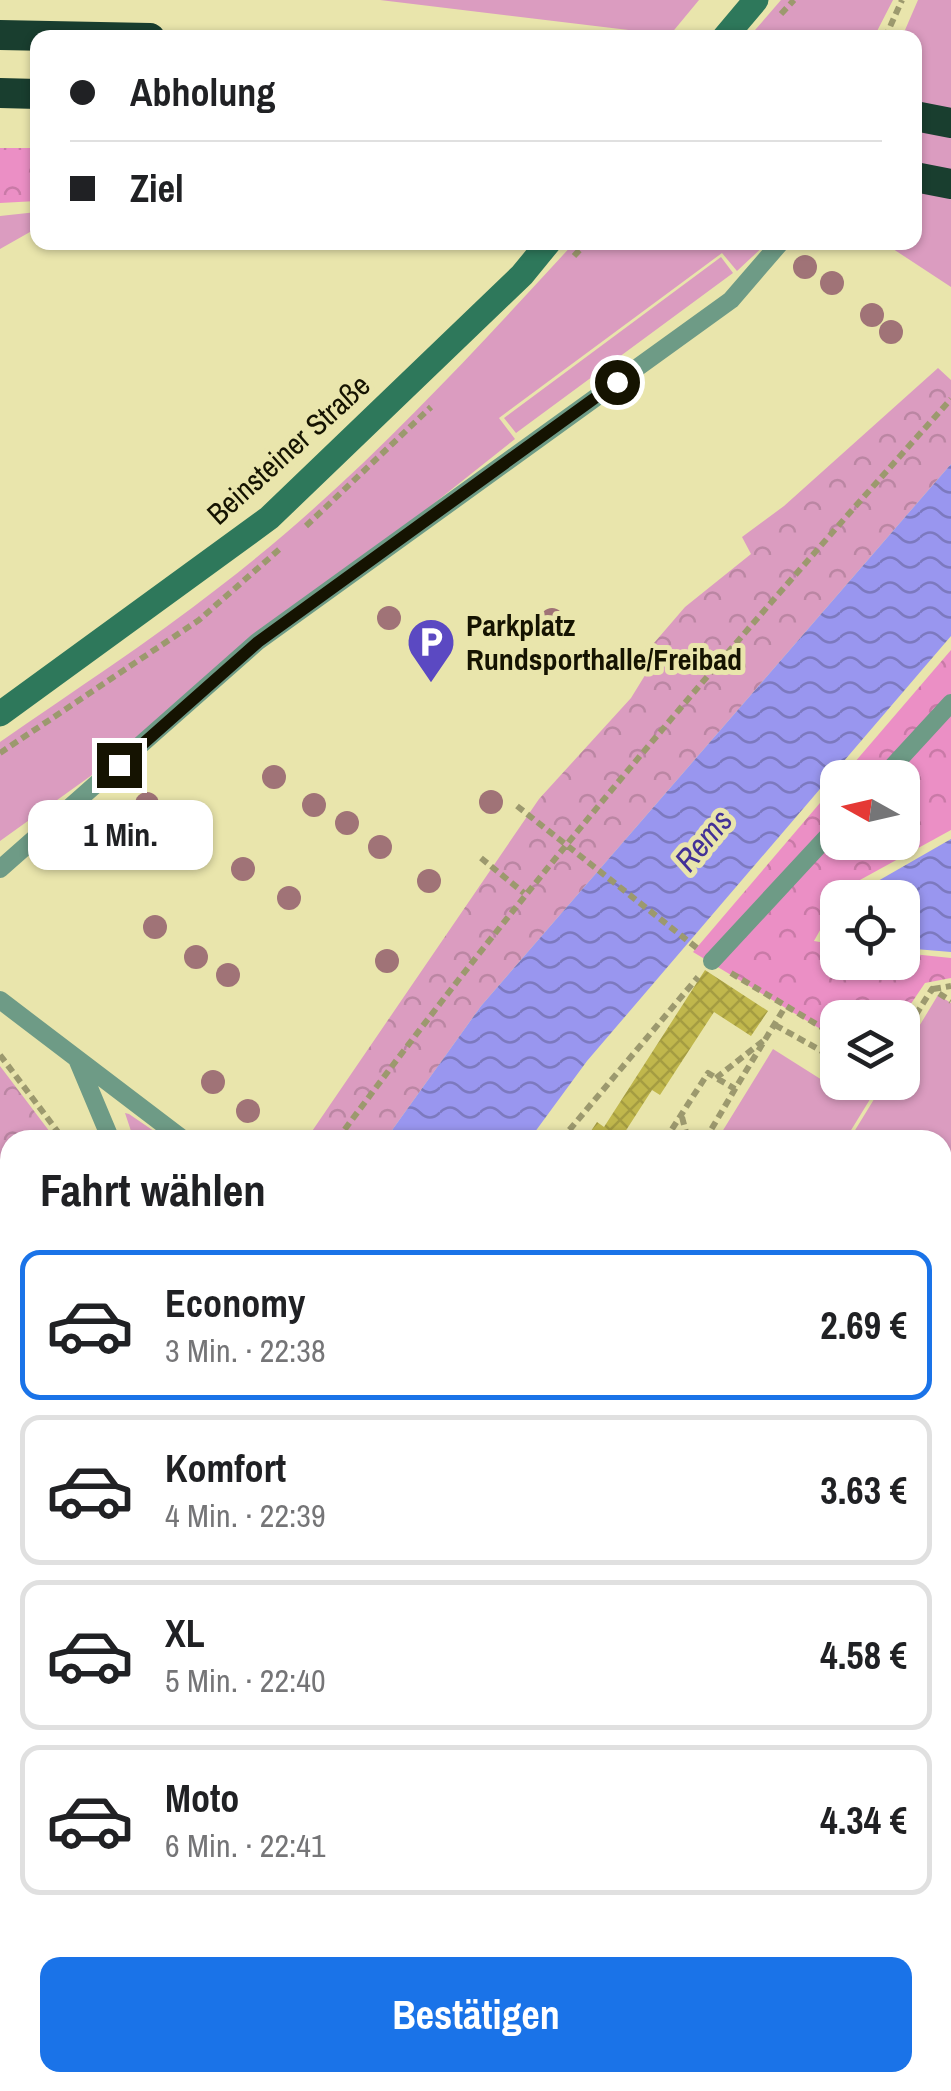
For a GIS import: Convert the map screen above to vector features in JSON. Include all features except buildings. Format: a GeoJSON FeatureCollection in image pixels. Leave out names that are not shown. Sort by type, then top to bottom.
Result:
{"type":"FeatureCollection","features":[{"type":"Feature","properties":{"kind":"highway"},"geometry":{"type":"LineString","coordinates":[[0,36],[30,36]]}},
{"type":"Feature","properties":{"kind":"highway"},"geometry":{"type":"LineString","coordinates":[[0,93],[30,94]]}},
{"type":"Feature","properties":{"kind":"highway"},"geometry":{"type":"LineString","coordinates":[[922,117],[951,123]]}},
{"type":"Feature","properties":{"kind":"highway"},"geometry":{"type":"LineString","coordinates":[[922,178],[951,184]]}},
{"type":"Feature","properties":{"kind":"street"},"geometry":{"type":"LineString","coordinates":[[731,30],[756,0]]}},
{"type":"Feature","properties":{"kind":"street","name":"Beinsteiner Straße"},"geometry":{"type":"LineString","coordinates":[[0,714],[269,518],[522,275],[543,250]]}},
{"type":"Feature","properties":{"kind":"lane"},"geometry":{"type":"LineString","coordinates":[[0,869],[258,642],[731,300],[774,250]]}},
{"type":"Feature","properties":{"kind":"lane"},"geometry":{"type":"LineString","coordinates":[[899,760],[951,703]]}},
{"type":"Feature","properties":{"kind":"lane"},"geometry":{"type":"LineString","coordinates":[[712,960],[820,844]]}},
{"type":"Feature","properties":{"kind":"lane"},"geometry":{"type":"LineString","coordinates":[[0,1000],[171,1130]]}},
{"type":"Feature","properties":{"kind":"lane"},"geometry":{"type":"LineString","coordinates":[[77,1059],[107,1130]]}},
{"type":"Feature","properties":{"kind":"path"},"geometry":{"type":"LineString","coordinates":[[889,30],[902,0]]}},
{"type":"Feature","properties":{"kind":"path"},"geometry":{"type":"LineString","coordinates":[[345,1130],[565,842],[732,643],[951,399]]}},
{"type":"Feature","properties":{"kind":"path"},"geometry":{"type":"LineString","coordinates":[[518,806],[712,960],[820,1027]]}},
{"type":"Feature","properties":{"kind":"path"},"geometry":{"type":"LineString","coordinates":[[481,858],[524,893]]}},
{"type":"Feature","properties":{"kind":"path"},"geometry":{"type":"LineString","coordinates":[[569,1130],[712,960]]}},
{"type":"Feature","properties":{"kind":"path"},"geometry":{"type":"LineString","coordinates":[[920,1009],[932,990],[951,986]]}},
{"type":"Feature","properties":{"kind":"path"},"geometry":{"type":"LineString","coordinates":[[932,990],[951,1001]]}},
{"type":"Feature","properties":{"kind":"path"},"geometry":{"type":"LineString","coordinates":[[711,1130],[785,1007]]}},
{"type":"Feature","properties":{"kind":"path"},"geometry":{"type":"LineString","coordinates":[[775,1025],[820,1050]]}},
{"type":"Feature","properties":{"kind":"path"},"geometry":{"type":"LineString","coordinates":[[716,1078],[768,1037]]}},
{"type":"Feature","properties":{"kind":"path"},"geometry":{"type":"LineString","coordinates":[[0,1055],[56,1130]]}},
{"type":"Feature","properties":{"kind":"path"},"geometry":{"type":"LineString","coordinates":[[672,1130],[708,1073],[735,1089]]}},
{"type":"Feature","properties":{"kind":"path"},"geometry":{"type":"LineString","coordinates":[[682,1116],[686,1130]]}},
{"type":"Feature","properties":{"kind":"green space"},"geometry":{"type":"Polygon","coordinates":[[[380,0],[699,0],[674,30],[629,30],[380,0]]]}},
{"type":"Feature","properties":{"kind":"green space"},"geometry":{"type":"Polygon","coordinates":[[[781,0],[893,0],[878,30],[755,30],[781,0]]]}},
{"type":"Feature","properties":{"kind":"green space"},"geometry":{"type":"Polygon","coordinates":[[[918,0],[951,0],[951,287],[895,250],[922,250],[922,30],[905,30],[918,0]]]}},
{"type":"Feature","properties":{"kind":"green space"},"geometry":{"type":"Polygon","coordinates":[[[0,148],[30,148],[30,201],[0,203],[0,148]]]}},
{"type":"Feature","properties":{"kind":"green space"},"geometry":{"type":"Polygon","coordinates":[[[30,213],[30,232],[0,249],[0,216],[30,213]]]}},
{"type":"Feature","properties":{"kind":"green space"},"geometry":{"type":"Polygon","coordinates":[[[567,250],[760,250],[737,271],[722,253],[499,418],[515,439],[92,775],[0,841],[0,742],[192,608],[266,549],[359,467],[567,250]]]}},
{"type":"Feature","properties":{"kind":"green space"},"geometry":{"type":"Polygon","coordinates":[[[721,257],[733,273],[516,433],[504,418],[721,257]]]}},
{"type":"Feature","properties":{"kind":"green space"},"geometry":{"type":"Polygon","coordinates":[[[938,368],[951,380],[951,464],[481,1006],[392,1130],[313,1130],[539,799],[631,698],[647,672],[654,643],[685,607],[751,554],[742,537],[784,506],[938,368]]]}},
{"type":"Feature","properties":{"kind":"green space"},"geometry":{"type":"Polygon","coordinates":[[[951,650],[951,830],[920,847],[920,760],[857,760],[951,650]]]}},
{"type":"Feature","properties":{"kind":"green space"},"geometry":{"type":"Polygon","coordinates":[[[820,803],[820,860],[896,860],[860,880],[820,880],[820,930],[814,941],[820,942],[820,980],[920,980],[920,955],[951,958],[951,978],[925,983],[914,1000],[820,1000],[820,1029],[693,952],[820,803]]]}},
{"type":"Feature","properties":{"kind":"green space"},"geometry":{"type":"Polygon","coordinates":[[[938,995],[951,1003],[951,1130],[855,1130],[874,1100],[920,1100],[920,1025],[938,995]]]}},
{"type":"Feature","properties":{"kind":"green space"},"geometry":{"type":"Polygon","coordinates":[[[773,1049],[820,1079],[820,1100],[870,1100],[851,1130],[723,1130],[773,1049]]]}},
{"type":"Feature","properties":{"kind":"green space"},"geometry":{"type":"Polygon","coordinates":[[[0,1066],[48,1130],[0,1130],[0,1066]]]}},
{"type":"Feature","properties":{"kind":"green space"},"geometry":{"type":"Polygon","coordinates":[[[125,1113],[152,1130],[131,1130],[125,1113]]]}},
{"type":"Feature","properties":{"kind":"water","name":"Rems"},"geometry":{"type":"Polygon","coordinates":[[[951,464],[951,636],[845,760],[820,760],[820,789],[587,1061],[536,1130],[392,1130],[481,1006],[951,464]]]}},
{"type":"Feature","properties":{"kind":"water"},"geometry":{"type":"Polygon","coordinates":[[[951,839],[951,952],[920,949],[920,880],[880,880],[951,839]]]}},
{"type":"Feature","properties":{"kind":"place","name":"Parkplatz Rundsporthalle/Freibad"},"geometry":{"type":"Point","coordinates":[431,684]}},
{"type":"Feature","properties":{"kind":"route"},"geometry":{"type":"LineString","coordinates":[[119,765],[258,642],[617,382]]}}]}
